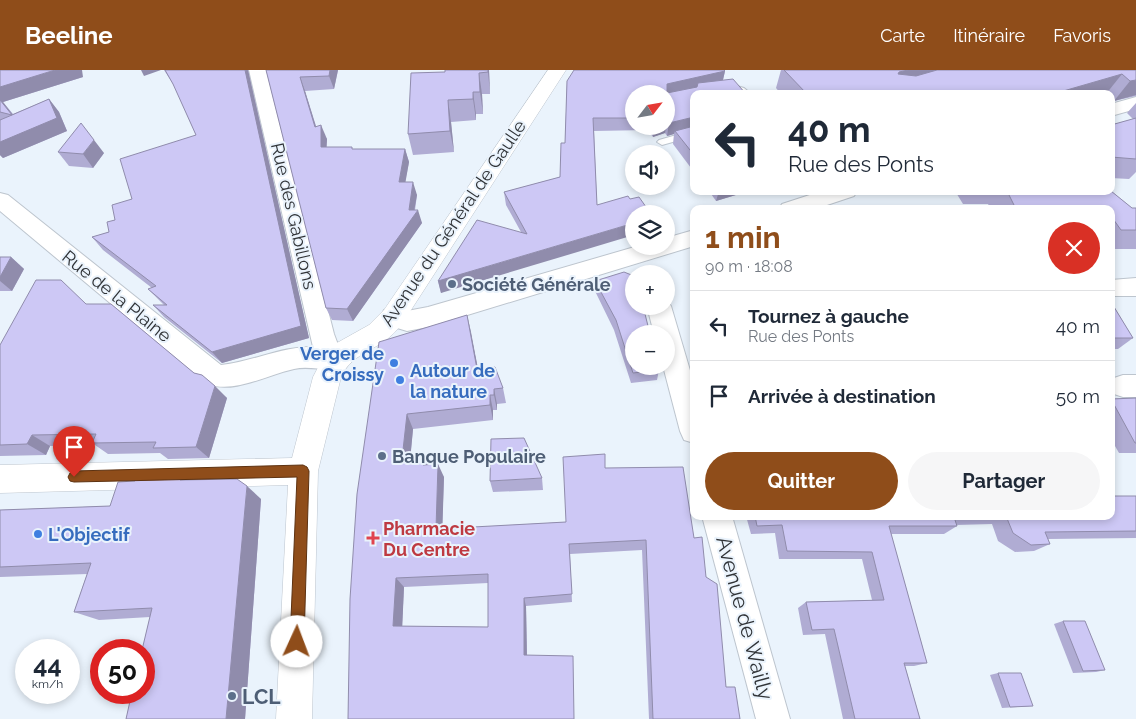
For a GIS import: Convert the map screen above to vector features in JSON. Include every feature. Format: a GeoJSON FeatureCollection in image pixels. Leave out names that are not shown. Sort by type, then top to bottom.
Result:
{"type":"FeatureCollection","features":[{"type":"Feature","properties":{"kind":"main road","name":"Avenue du Général de Gaulle"},"geometry":{"type":"LineString","coordinates":[[336,360],[344,352],[378,332],[393,317],[557,70]]}},
{"type":"Feature","properties":{"kind":"main road"},"geometry":{"type":"LineString","coordinates":[[294,719],[303,471],[325,382],[336,360]]}},
{"type":"Feature","properties":{"kind":"main road"},"geometry":{"type":"LineString","coordinates":[[0,479],[303,471]]}},
{"type":"Feature","properties":{"kind":"street","name":"Rue des Gabillons"},"geometry":{"type":"LineString","coordinates":[[258,70],[322,334],[325,345],[336,360]]}},
{"type":"Feature","properties":{"kind":"street"},"geometry":{"type":"LineString","coordinates":[[1115,109],[1136,103]]}},
{"type":"Feature","properties":{"kind":"street"},"geometry":{"type":"LineString","coordinates":[[803,205],[834,195]]}},
{"type":"Feature","properties":{"kind":"street","name":"Rue de la Plaine"},"geometry":{"type":"LineString","coordinates":[[0,200],[216,376],[240,374],[296,358],[312,357],[336,360]]}},
{"type":"Feature","properties":{"kind":"street"},"geometry":{"type":"LineString","coordinates":[[393,317],[407,321],[428,317],[647,263],[690,240]]}},
{"type":"Feature","properties":{"kind":"street"},"geometry":{"type":"LineString","coordinates":[[1115,288],[1136,287]]}},
{"type":"Feature","properties":{"kind":"street"},"geometry":{"type":"LineString","coordinates":[[662,315],[690,418]]}},
{"type":"Feature","properties":{"kind":"street","name":"Avenue de Wailly"},"geometry":{"type":"LineString","coordinates":[[718,520],[773,719]]}},
{"type":"Feature","properties":{"kind":"lane"},"geometry":{"type":"LineString","coordinates":[[711,90],[726,86],[736,87],[741,90]]}},
{"type":"Feature","properties":{"kind":"lane"},"geometry":{"type":"LineString","coordinates":[[662,142],[690,134]]}},
{"type":"Feature","properties":{"kind":"building"},"geometry":{"type":"Polygon","coordinates":[[[0,70],[55,70],[0,87],[0,70]]]}},
{"type":"Feature","properties":{"kind":"building"},"geometry":{"type":"Polygon","coordinates":[[[165,70],[245,70],[301,326],[212,352],[153,305],[167,305],[148,289],[156,286],[92,237],[109,232],[107,222],[115,220],[112,205],[132,199],[120,159],[196,135],[165,70]]]}},
{"type":"Feature","properties":{"kind":"building"},"geometry":{"type":"Polygon","coordinates":[[[266,70],[330,70],[329,76],[300,77],[315,127],[321,125],[321,147],[405,149],[399,182],[413,182],[409,210],[418,210],[347,309],[326,308],[266,70]]]}},
{"type":"Feature","properties":{"kind":"building"},"geometry":{"type":"Polygon","coordinates":[[[445,70],[488,70],[488,72],[479,73],[480,92],[473,92],[473,99],[448,100],[450,131],[408,134],[411,73],[445,72],[445,70]]]}},
{"type":"Feature","properties":{"kind":"building"},"geometry":{"type":"Polygon","coordinates":[[[574,70],[725,71],[667,85],[625,85],[625,118],[593,118],[597,205],[628,196],[630,199],[639,197],[645,205],[625,205],[625,226],[438,281],[477,220],[527,234],[504,192],[560,177],[561,143],[565,143],[567,81],[574,70]]]}},
{"type":"Feature","properties":{"kind":"building"},"geometry":{"type":"Polygon","coordinates":[[[784,70],[908,70],[898,74],[916,76],[937,70],[1136,70],[1136,80],[1130,81],[1122,74],[1067,90],[803,90],[784,70]]]}},
{"type":"Feature","properties":{"kind":"building"},"geometry":{"type":"Polygon","coordinates":[[[733,79],[743,90],[690,90],[690,118],[675,122],[675,91],[697,87],[698,83],[733,79]]]}},
{"type":"Feature","properties":{"kind":"building"},"geometry":{"type":"Polygon","coordinates":[[[49,99],[57,118],[0,142],[0,120],[49,99]]]}},
{"type":"Feature","properties":{"kind":"building"},"geometry":{"type":"Polygon","coordinates":[[[0,100],[12,115],[0,112],[0,100]]]}},
{"type":"Feature","properties":{"kind":"building"},"geometry":{"type":"Polygon","coordinates":[[[1136,118],[1136,159],[1115,157],[1115,124],[1136,118]]]}},
{"type":"Feature","properties":{"kind":"building"},"geometry":{"type":"Polygon","coordinates":[[[81,123],[94,140],[83,154],[58,152],[81,123]]]}},
{"type":"Feature","properties":{"kind":"building"},"geometry":{"type":"Polygon","coordinates":[[[690,127],[690,150],[675,131],[690,127]]]}},
{"type":"Feature","properties":{"kind":"building"},"geometry":{"type":"Polygon","coordinates":[[[1115,194],[1132,208],[1136,208],[1136,230],[1121,230],[1115,222],[1115,205],[1014,205],[1009,195],[1115,194]]]}},
{"type":"Feature","properties":{"kind":"building"},"geometry":{"type":"Polygon","coordinates":[[[0,257],[11,257],[0,277],[0,257]]]}},
{"type":"Feature","properties":{"kind":"building"},"geometry":{"type":"Polygon","coordinates":[[[625,272],[625,315],[645,315],[648,325],[625,325],[625,348],[616,320],[595,281],[625,272]]]}},
{"type":"Feature","properties":{"kind":"building"},"geometry":{"type":"Polygon","coordinates":[[[36,280],[61,280],[86,304],[111,304],[194,373],[202,375],[215,386],[196,447],[153,448],[156,442],[92,443],[96,434],[32,435],[27,444],[0,445],[0,345],[36,280]]]}},
{"type":"Feature","properties":{"kind":"building"},"geometry":{"type":"Polygon","coordinates":[[[1115,309],[1133,338],[1115,338],[1115,309]]]}},
{"type":"Feature","properties":{"kind":"building"},"geometry":{"type":"Polygon","coordinates":[[[467,315],[477,369],[495,367],[503,388],[494,389],[494,395],[490,395],[490,405],[407,414],[402,459],[424,458],[423,465],[438,464],[436,529],[566,522],[563,457],[605,454],[605,468],[683,467],[694,538],[702,537],[706,577],[717,584],[726,687],[735,687],[740,719],[653,719],[646,540],[569,544],[572,594],[524,598],[524,655],[573,656],[574,719],[348,719],[350,599],[357,494],[379,342],[467,315]],[[488,574],[396,578],[393,626],[488,627],[488,574]]]}},
{"type":"Feature","properties":{"kind":"building"},"geometry":{"type":"Polygon","coordinates":[[[1136,398],[1136,443],[1115,406],[1115,399],[1136,398]]]}},
{"type":"Feature","properties":{"kind":"building"},"geometry":{"type":"Polygon","coordinates":[[[524,438],[542,478],[490,481],[491,439],[524,438]]]}},
{"type":"Feature","properties":{"kind":"building"},"geometry":{"type":"Polygon","coordinates":[[[182,476],[180,480],[237,479],[247,486],[226,719],[126,719],[129,704],[155,704],[155,639],[145,639],[152,608],[74,612],[91,563],[0,567],[0,510],[110,506],[118,482],[135,481],[137,477],[182,476]]]}},
{"type":"Feature","properties":{"kind":"building"},"geometry":{"type":"Polygon","coordinates":[[[1115,496],[1136,496],[1136,531],[1045,532],[1050,544],[1031,545],[1013,533],[1008,520],[1115,520],[1115,496]]]}},
{"type":"Feature","properties":{"kind":"building"},"geometry":{"type":"Polygon","coordinates":[[[756,520],[955,520],[957,526],[889,526],[927,663],[904,663],[920,719],[855,719],[834,629],[812,630],[806,602],[884,600],[872,552],[787,551],[782,525],[757,526],[756,520]]]}},
{"type":"Feature","properties":{"kind":"building"},"geometry":{"type":"Polygon","coordinates":[[[1063,621],[1085,621],[1105,670],[1083,671],[1063,621]]]}},
{"type":"Feature","properties":{"kind":"building"},"geometry":{"type":"Polygon","coordinates":[[[998,673],[1021,673],[1033,706],[1010,707],[998,673]]]}},
{"type":"Feature","properties":{"kind":"place","name":"Société Générale"},"geometry":{"type":"Point","coordinates":[452,284]}},
{"type":"Feature","properties":{"kind":"place","name":"Verger de Croissy"},"geometry":{"type":"Point","coordinates":[394,363]}},
{"type":"Feature","properties":{"kind":"place","name":"Autour de la nature"},"geometry":{"type":"Point","coordinates":[400,380]}},
{"type":"Feature","properties":{"kind":"place","name":"Banque Populaire"},"geometry":{"type":"Point","coordinates":[382,456]}},
{"type":"Feature","properties":{"kind":"place","name":"L'Objectif"},"geometry":{"type":"Point","coordinates":[38,534]}},
{"type":"Feature","properties":{"kind":"place","name":"Pharmacie Du Centre"},"geometry":{"type":"Point","coordinates":[373,538]}},
{"type":"Feature","properties":{"kind":"place","name":"LCL"},"geometry":{"type":"Point","coordinates":[232,696]}},
{"type":"Feature","properties":{"kind":"route"},"geometry":{"type":"LineString","coordinates":[[74,477],[303,471],[297,642]]}}]}
